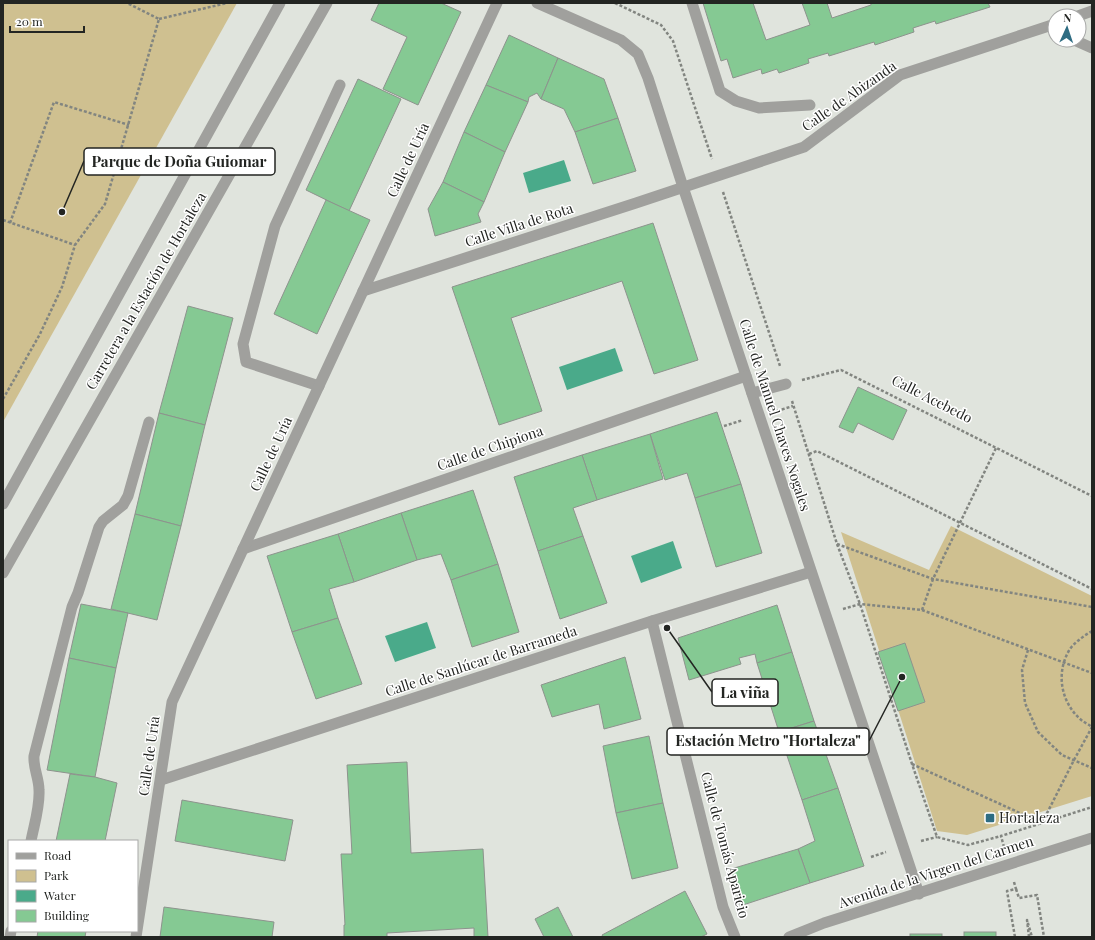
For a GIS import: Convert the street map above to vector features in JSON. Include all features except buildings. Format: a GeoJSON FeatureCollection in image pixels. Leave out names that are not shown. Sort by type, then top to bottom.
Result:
{"type":"FeatureCollection","features":[{"type":"Feature","properties":{"kind":"street","name":"Carretera a la Estación de Hortaleza"},"geometry":{"type":"LineString","coordinates":[[3,504],[280,3]]}},
{"type":"Feature","properties":{"kind":"street","name":"Carretera a la Estación de Hortaleza"},"geometry":{"type":"LineString","coordinates":[[3,573],[327,3]]}},
{"type":"Feature","properties":{"kind":"street","name":"Calle de Uría"},"geometry":{"type":"LineString","coordinates":[[138,924],[172,702],[498,3]]}},
{"type":"Feature","properties":{"kind":"street","name":"Calle de Manuel Chaves Nogales"},"geometry":{"type":"LineString","coordinates":[[537,3],[621,40],[638,54],[648,78],[919,894]]}},
{"type":"Feature","properties":{"kind":"street"},"geometry":{"type":"LineString","coordinates":[[692,3],[720,91],[736,101],[759,108],[810,105]]}},
{"type":"Feature","properties":{"kind":"street","name":"Calle de Abizanda"},"geometry":{"type":"LineString","coordinates":[[683,187],[804,147],[900,75],[1047,29]]}},
{"type":"Feature","properties":{"kind":"street"},"geometry":{"type":"LineString","coordinates":[[319,386],[246,362],[243,344],[275,226],[340,85]]}},
{"type":"Feature","properties":{"kind":"street","name":"Calle Villa de Rota"},"geometry":{"type":"LineString","coordinates":[[363,291],[683,187]]}},
{"type":"Feature","properties":{"kind":"street","name":"Calle de Chipiona"},"geometry":{"type":"LineString","coordinates":[[243,549],[746,376]]}},
{"type":"Feature","properties":{"kind":"street"},"geometry":{"type":"LineString","coordinates":[[752,393],[786,384]]}},
{"type":"Feature","properties":{"kind":"street"},"geometry":{"type":"LineString","coordinates":[[31,840],[39,799],[39,788],[34,764],[34,756],[72,607],[78,593],[99,527],[103,521],[123,505],[128,496],[149,422]]}},
{"type":"Feature","properties":{"kind":"street","name":"Calle de Sanlúcar de Barrameda"},"geometry":{"type":"LineString","coordinates":[[161,780],[652,621],[811,572]]}},
{"type":"Feature","properties":{"kind":"street","name":"Calle de Tomás Aparicio"},"geometry":{"type":"LineString","coordinates":[[652,621],[723,906],[735,937]]}},
{"type":"Feature","properties":{"kind":"street","name":"Avenida de la Virgen del Carmen"},"geometry":{"type":"LineString","coordinates":[[789,937],[824,923],[1092,838]]}},
{"type":"Feature","properties":{"kind":"path"},"geometry":{"type":"LineString","coordinates":[[127,3],[160,19],[227,3]]}},
{"type":"Feature","properties":{"kind":"path"},"geometry":{"type":"LineString","coordinates":[[614,3],[661,26],[673,41],[809,454],[837,544],[860,604],[937,837],[968,845],[1092,807]]}},
{"type":"Feature","properties":{"kind":"path"},"geometry":{"type":"LineString","coordinates":[[3,399],[40,334],[62,287],[75,245],[105,204],[160,19]]}},
{"type":"Feature","properties":{"kind":"path"},"geometry":{"type":"LineString","coordinates":[[10,223],[54,102],[129,125]]}},
{"type":"Feature","properties":{"kind":"path"},"geometry":{"type":"LineString","coordinates":[[3,220],[75,245]]}},
{"type":"Feature","properties":{"kind":"path","name":"Calle Acebedo"},"geometry":{"type":"LineString","coordinates":[[786,384],[841,370],[1092,496]]}},
{"type":"Feature","properties":{"kind":"path"},"geometry":{"type":"LineString","coordinates":[[922,610],[933,579],[996,448]]}},
{"type":"Feature","properties":{"kind":"path"},"geometry":{"type":"LineString","coordinates":[[809,454],[817,452],[1092,589]]}},
{"type":"Feature","properties":{"kind":"path"},"geometry":{"type":"LineString","coordinates":[[837,544],[933,579],[1092,607]]}},
{"type":"Feature","properties":{"kind":"path"},"geometry":{"type":"LineString","coordinates":[[825,614],[860,604],[922,610],[1092,673]]}},
{"type":"Feature","properties":{"kind":"path"},"geometry":{"type":"LineString","coordinates":[[1042,822],[1092,727],[1080,719],[1069,707],[1063,693],[1061,678],[1064,663],[1070,649],[1081,638],[1092,631]]}},
{"type":"Feature","properties":{"kind":"path"},"geometry":{"type":"LineString","coordinates":[[1028,650],[1022,670],[1024,703],[1038,732],[1062,755],[1092,768]]}},
{"type":"Feature","properties":{"kind":"path"},"geometry":{"type":"LineString","coordinates":[[912,764],[1042,822]]}},
{"type":"Feature","properties":{"kind":"path"},"geometry":{"type":"LineString","coordinates":[[1000,836],[1009,864]]}},
{"type":"Feature","properties":{"kind":"path"},"geometry":{"type":"LineString","coordinates":[[1016,889],[1019,898],[1037,895],[1044,937]]}},
{"type":"Feature","properties":{"kind":"path"},"geometry":{"type":"LineString","coordinates":[[1007,891],[1015,937]]}},
{"type":"Feature","properties":{"kind":"path"},"geometry":{"type":"LineString","coordinates":[[1031,937],[1027,920],[1031,937]]}},
{"type":"Feature","properties":{"kind":"green space"},"geometry":{"type":"Polygon","coordinates":[[[3,3],[237,3],[3,422],[3,3]]]}},
{"type":"Feature","properties":{"kind":"green space"},"geometry":{"type":"Polygon","coordinates":[[[951,526],[1092,596],[1092,796],[967,835],[937,831],[841,532],[929,570],[951,526]]]}},
{"type":"Feature","properties":{"kind":"water"},"geometry":{"type":"Polygon","coordinates":[[[564,160],[571,181],[529,193],[523,173],[564,160]]]}},
{"type":"Feature","properties":{"kind":"water"},"geometry":{"type":"Polygon","coordinates":[[[615,348],[623,371],[567,390],[559,367],[615,348]]]}},
{"type":"Feature","properties":{"kind":"water"},"geometry":{"type":"Polygon","coordinates":[[[673,541],[682,568],[641,583],[631,556],[673,541]]]}},
{"type":"Feature","properties":{"kind":"water"},"geometry":{"type":"Polygon","coordinates":[[[427,622],[436,648],[395,662],[385,636],[427,622]]]}},
{"type":"Feature","properties":{"kind":"place","name":"Parque de Doña Guiomar"},"geometry":{"type":"Point","coordinates":[62,212]}},
{"type":"Feature","properties":{"kind":"place","name":"La viña"},"geometry":{"type":"Point","coordinates":[667,628]}},
{"type":"Feature","properties":{"kind":"place","name":"Estación Metro \"Hortaleza\""},"geometry":{"type":"Point","coordinates":[902,677]}},
{"type":"Feature","properties":{"kind":"place","name":"Hortaleza"},"geometry":{"type":"Point","coordinates":[990,818]}}]}
